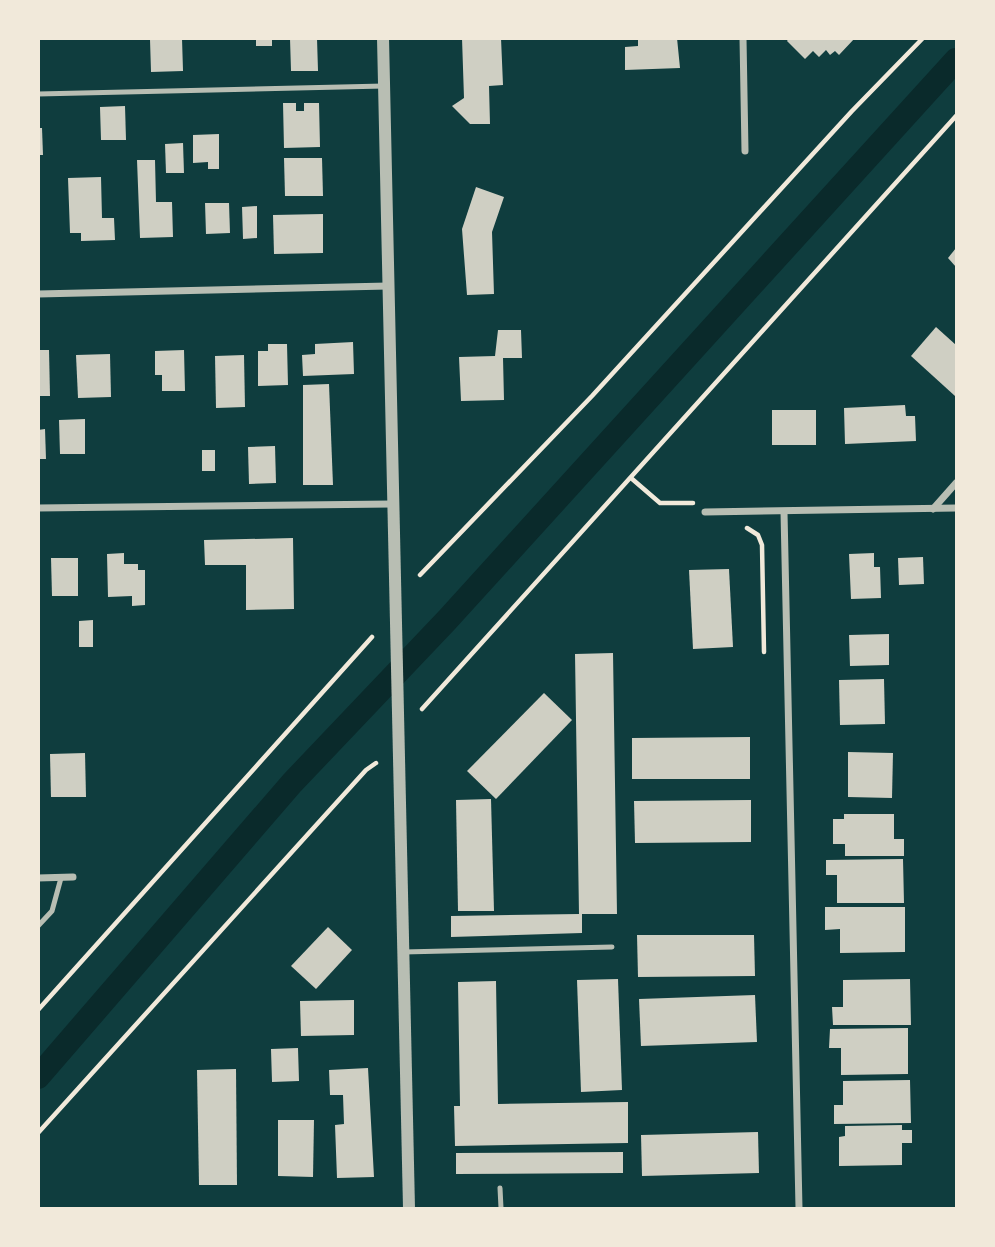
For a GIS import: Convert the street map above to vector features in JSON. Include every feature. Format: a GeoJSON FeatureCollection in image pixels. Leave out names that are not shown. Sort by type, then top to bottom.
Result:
{"type":"FeatureCollection","features":[{"type":"Feature","properties":{"kind":"street"},"geometry":{"type":"LineString","coordinates":[[383,38],[394,630],[409,1209]]}},
{"type":"Feature","properties":{"kind":"street"},"geometry":{"type":"LineString","coordinates":[[743,38],[745,151]]}},
{"type":"Feature","properties":{"kind":"street"},"geometry":{"type":"LineString","coordinates":[[38,294],[388,286]]}},
{"type":"Feature","properties":{"kind":"street"},"geometry":{"type":"LineString","coordinates":[[933,509],[957,483]]}},
{"type":"Feature","properties":{"kind":"street"},"geometry":{"type":"LineString","coordinates":[[38,508],[392,504]]}},
{"type":"Feature","properties":{"kind":"street"},"geometry":{"type":"LineString","coordinates":[[705,512],[957,508]]}},
{"type":"Feature","properties":{"kind":"street"},"geometry":{"type":"LineString","coordinates":[[784,512],[799,1209]]}},
{"type":"Feature","properties":{"kind":"street"},"geometry":{"type":"LineString","coordinates":[[38,878],[73,877]]}},
{"type":"Feature","properties":{"kind":"lane"},"geometry":{"type":"LineString","coordinates":[[38,94],[384,86]]}},
{"type":"Feature","properties":{"kind":"lane"},"geometry":{"type":"LineString","coordinates":[[38,926],[52,911],[61,878]]}},
{"type":"Feature","properties":{"kind":"lane"},"geometry":{"type":"LineString","coordinates":[[403,952],[612,947]]}},
{"type":"Feature","properties":{"kind":"lane"},"geometry":{"type":"LineString","coordinates":[[500,1188],[500,1209]]}},
{"type":"Feature","properties":{"kind":"path"},"geometry":{"type":"LineString","coordinates":[[420,575],[592,396],[852,111],[923,38]]}},
{"type":"Feature","properties":{"kind":"path"},"geometry":{"type":"LineString","coordinates":[[422,709],[957,116]]}},
{"type":"Feature","properties":{"kind":"path"},"geometry":{"type":"LineString","coordinates":[[631,478],[660,503],[694,503],[705,512]]}},
{"type":"Feature","properties":{"kind":"path"},"geometry":{"type":"LineString","coordinates":[[737,528],[750,528],[758,535],[762,545],[764,652]]}},
{"type":"Feature","properties":{"kind":"path"},"geometry":{"type":"LineString","coordinates":[[38,1010],[372,637]]}},
{"type":"Feature","properties":{"kind":"path"},"geometry":{"type":"LineString","coordinates":[[38,1133],[366,770],[376,763]]}},
{"type":"Feature","properties":{"kind":"building"},"geometry":{"type":"Polygon","coordinates":[[[256,38],[272,38],[272,46],[256,46],[256,38]]]}},
{"type":"Feature","properties":{"kind":"building"},"geometry":{"type":"Polygon","coordinates":[[[290,38],[317,38],[318,71],[291,71],[290,38]]]}},
{"type":"Feature","properties":{"kind":"building"},"geometry":{"type":"Polygon","coordinates":[[[462,38],[501,38],[503,85],[489,86],[490,124],[470,124],[452,106],[464,98],[462,38]]]}},
{"type":"Feature","properties":{"kind":"building"},"geometry":{"type":"Polygon","coordinates":[[[638,38],[677,38],[680,68],[625,70],[625,47],[638,46],[638,38]]]}},
{"type":"Feature","properties":{"kind":"building"},"geometry":{"type":"Polygon","coordinates":[[[789,38],[855,38],[839,55],[835,51],[830,55],[826,50],[819,57],[813,51],[805,59],[787,41],[789,38]]]}},
{"type":"Feature","properties":{"kind":"building"},"geometry":{"type":"Polygon","coordinates":[[[182,39],[183,71],[151,72],[150,40],[182,39]]]}},
{"type":"Feature","properties":{"kind":"building"},"geometry":{"type":"Polygon","coordinates":[[[283,103],[296,103],[296,111],[304,111],[304,103],[319,103],[320,147],[284,148],[283,103]]]}},
{"type":"Feature","properties":{"kind":"building"},"geometry":{"type":"Polygon","coordinates":[[[125,106],[126,140],[101,140],[100,107],[125,106]]]}},
{"type":"Feature","properties":{"kind":"building"},"geometry":{"type":"Polygon","coordinates":[[[38,128],[42,128],[43,155],[38,155],[38,128]]]}},
{"type":"Feature","properties":{"kind":"building"},"geometry":{"type":"Polygon","coordinates":[[[219,134],[219,169],[208,169],[208,162],[193,163],[193,135],[219,134]]]}},
{"type":"Feature","properties":{"kind":"building"},"geometry":{"type":"Polygon","coordinates":[[[183,143],[184,173],[166,173],[165,144],[183,143]]]}},
{"type":"Feature","properties":{"kind":"building"},"geometry":{"type":"Polygon","coordinates":[[[284,158],[322,158],[323,196],[285,196],[284,158]]]}},
{"type":"Feature","properties":{"kind":"building"},"geometry":{"type":"Polygon","coordinates":[[[137,160],[155,160],[156,202],[172,202],[173,237],[140,238],[137,160]]]}},
{"type":"Feature","properties":{"kind":"building"},"geometry":{"type":"Polygon","coordinates":[[[101,177],[102,218],[114,218],[115,240],[81,241],[81,233],[70,233],[68,178],[101,177]]]}},
{"type":"Feature","properties":{"kind":"building"},"geometry":{"type":"Polygon","coordinates":[[[476,187],[504,197],[492,232],[494,294],[467,295],[462,229],[476,187]]]}},
{"type":"Feature","properties":{"kind":"building"},"geometry":{"type":"Polygon","coordinates":[[[205,203],[229,203],[230,233],[206,234],[205,203]]]}},
{"type":"Feature","properties":{"kind":"building"},"geometry":{"type":"Polygon","coordinates":[[[257,206],[257,238],[243,239],[242,207],[257,206]]]}},
{"type":"Feature","properties":{"kind":"building"},"geometry":{"type":"Polygon","coordinates":[[[323,214],[323,253],[274,254],[273,215],[323,214]]]}},
{"type":"Feature","properties":{"kind":"building"},"geometry":{"type":"Polygon","coordinates":[[[956,248],[956,267],[948,258],[956,248]]]}},
{"type":"Feature","properties":{"kind":"building"},"geometry":{"type":"Polygon","coordinates":[[[936,327],[956,345],[955,396],[911,356],[936,327]]]}},
{"type":"Feature","properties":{"kind":"building"},"geometry":{"type":"Polygon","coordinates":[[[498,330],[521,330],[522,358],[503,358],[504,400],[461,401],[459,357],[495,356],[498,330]]]}},
{"type":"Feature","properties":{"kind":"building"},"geometry":{"type":"Polygon","coordinates":[[[353,342],[354,374],[303,376],[302,355],[315,354],[315,344],[353,342]]]}},
{"type":"Feature","properties":{"kind":"building"},"geometry":{"type":"Polygon","coordinates":[[[268,344],[287,344],[288,385],[258,386],[258,351],[268,351],[268,344]]]}},
{"type":"Feature","properties":{"kind":"building"},"geometry":{"type":"Polygon","coordinates":[[[38,350],[49,350],[50,396],[38,396],[38,350]]]}},
{"type":"Feature","properties":{"kind":"building"},"geometry":{"type":"Polygon","coordinates":[[[184,350],[185,391],[162,391],[162,375],[155,375],[155,351],[184,350]]]}},
{"type":"Feature","properties":{"kind":"building"},"geometry":{"type":"Polygon","coordinates":[[[110,354],[111,397],[78,398],[76,355],[110,354]]]}},
{"type":"Feature","properties":{"kind":"building"},"geometry":{"type":"Polygon","coordinates":[[[244,355],[245,407],[216,408],[215,356],[244,355]]]}},
{"type":"Feature","properties":{"kind":"building"},"geometry":{"type":"Polygon","coordinates":[[[329,384],[333,485],[303,485],[303,385],[329,384]]]}},
{"type":"Feature","properties":{"kind":"building"},"geometry":{"type":"Polygon","coordinates":[[[905,405],[906,416],[915,416],[916,441],[845,444],[844,408],[905,405]]]}},
{"type":"Feature","properties":{"kind":"building"},"geometry":{"type":"Polygon","coordinates":[[[772,410],[816,410],[816,445],[772,445],[772,410]]]}},
{"type":"Feature","properties":{"kind":"building"},"geometry":{"type":"Polygon","coordinates":[[[85,419],[85,454],[60,454],[59,420],[85,419]]]}},
{"type":"Feature","properties":{"kind":"building"},"geometry":{"type":"Polygon","coordinates":[[[45,429],[46,459],[38,459],[38,430],[45,429]]]}},
{"type":"Feature","properties":{"kind":"building"},"geometry":{"type":"Polygon","coordinates":[[[275,446],[276,483],[249,484],[248,447],[275,446]]]}},
{"type":"Feature","properties":{"kind":"building"},"geometry":{"type":"Polygon","coordinates":[[[202,450],[215,450],[215,471],[202,471],[202,450]]]}},
{"type":"Feature","properties":{"kind":"building"},"geometry":{"type":"Polygon","coordinates":[[[293,538],[294,609],[246,610],[246,565],[205,565],[204,540],[293,538]]]}},
{"type":"Feature","properties":{"kind":"building"},"geometry":{"type":"Polygon","coordinates":[[[124,553],[124,564],[138,564],[138,570],[145,570],[145,605],[132,606],[132,596],[108,597],[107,554],[124,553]]]}},
{"type":"Feature","properties":{"kind":"building"},"geometry":{"type":"Polygon","coordinates":[[[874,553],[874,567],[880,567],[881,598],[851,599],[849,554],[874,553]]]}},
{"type":"Feature","properties":{"kind":"building"},"geometry":{"type":"Polygon","coordinates":[[[923,557],[924,584],[899,585],[898,558],[923,557]]]}},
{"type":"Feature","properties":{"kind":"building"},"geometry":{"type":"Polygon","coordinates":[[[51,558],[78,558],[78,596],[52,596],[51,558]]]}},
{"type":"Feature","properties":{"kind":"building"},"geometry":{"type":"Polygon","coordinates":[[[729,569],[733,647],[693,649],[689,570],[729,569]]]}},
{"type":"Feature","properties":{"kind":"building"},"geometry":{"type":"Polygon","coordinates":[[[93,620],[93,647],[79,647],[79,621],[93,620]]]}},
{"type":"Feature","properties":{"kind":"building"},"geometry":{"type":"Polygon","coordinates":[[[889,634],[889,665],[850,666],[849,635],[889,634]]]}},
{"type":"Feature","properties":{"kind":"building"},"geometry":{"type":"Polygon","coordinates":[[[613,653],[617,914],[582,914],[582,933],[451,937],[451,916],[579,914],[575,654],[613,653]]]}},
{"type":"Feature","properties":{"kind":"building"},"geometry":{"type":"Polygon","coordinates":[[[884,679],[885,724],[840,725],[839,680],[884,679]]]}},
{"type":"Feature","properties":{"kind":"building"},"geometry":{"type":"Polygon","coordinates":[[[544,693],[572,720],[496,799],[467,771],[544,693]]]}},
{"type":"Feature","properties":{"kind":"building"},"geometry":{"type":"Polygon","coordinates":[[[750,737],[750,779],[632,779],[632,738],[750,737]]]}},
{"type":"Feature","properties":{"kind":"building"},"geometry":{"type":"Polygon","coordinates":[[[848,752],[893,753],[892,798],[848,797],[848,752]]]}},
{"type":"Feature","properties":{"kind":"building"},"geometry":{"type":"Polygon","coordinates":[[[85,753],[86,797],[51,797],[50,754],[85,753]]]}},
{"type":"Feature","properties":{"kind":"building"},"geometry":{"type":"Polygon","coordinates":[[[491,799],[494,911],[458,911],[456,800],[491,799]]]}},
{"type":"Feature","properties":{"kind":"building"},"geometry":{"type":"Polygon","coordinates":[[[751,800],[751,842],[635,843],[634,801],[751,800]]]}},
{"type":"Feature","properties":{"kind":"building"},"geometry":{"type":"Polygon","coordinates":[[[844,814],[894,814],[894,839],[904,839],[904,856],[845,856],[845,844],[833,844],[833,819],[844,819],[844,814]]]}},
{"type":"Feature","properties":{"kind":"building"},"geometry":{"type":"Polygon","coordinates":[[[903,859],[904,903],[837,903],[837,875],[826,875],[826,860],[903,859]]]}},
{"type":"Feature","properties":{"kind":"building"},"geometry":{"type":"Polygon","coordinates":[[[825,907],[905,907],[905,952],[840,953],[840,929],[825,930],[825,907]]]}},
{"type":"Feature","properties":{"kind":"building"},"geometry":{"type":"Polygon","coordinates":[[[328,927],[352,950],[316,989],[291,966],[328,927]]]}},
{"type":"Feature","properties":{"kind":"building"},"geometry":{"type":"Polygon","coordinates":[[[637,935],[754,935],[755,976],[638,977],[637,935]]]}},
{"type":"Feature","properties":{"kind":"building"},"geometry":{"type":"Polygon","coordinates":[[[618,979],[622,1090],[581,1092],[577,980],[618,979]]]}},
{"type":"Feature","properties":{"kind":"building"},"geometry":{"type":"Polygon","coordinates":[[[910,979],[911,1025],[833,1025],[832,1007],[843,1007],[843,980],[910,979]]]}},
{"type":"Feature","properties":{"kind":"building"},"geometry":{"type":"Polygon","coordinates":[[[496,981],[498,1104],[628,1102],[628,1143],[455,1146],[454,1106],[460,1106],[458,982],[496,981]]]}},
{"type":"Feature","properties":{"kind":"building"},"geometry":{"type":"Polygon","coordinates":[[[755,995],[757,1042],[641,1046],[639,999],[755,995]]]}},
{"type":"Feature","properties":{"kind":"building"},"geometry":{"type":"Polygon","coordinates":[[[354,1000],[354,1035],[301,1036],[300,1001],[354,1000]]]}},
{"type":"Feature","properties":{"kind":"building"},"geometry":{"type":"Polygon","coordinates":[[[908,1028],[908,1074],[841,1075],[841,1048],[829,1048],[830,1029],[908,1028]]]}},
{"type":"Feature","properties":{"kind":"building"},"geometry":{"type":"Polygon","coordinates":[[[298,1048],[299,1081],[272,1082],[271,1049],[298,1048]]]}},
{"type":"Feature","properties":{"kind":"building"},"geometry":{"type":"Polygon","coordinates":[[[368,1068],[374,1177],[337,1178],[335,1125],[344,1124],[343,1095],[330,1095],[329,1070],[368,1068]]]}},
{"type":"Feature","properties":{"kind":"building"},"geometry":{"type":"Polygon","coordinates":[[[236,1069],[237,1185],[199,1185],[197,1070],[236,1069]]]}},
{"type":"Feature","properties":{"kind":"building"},"geometry":{"type":"Polygon","coordinates":[[[910,1080],[911,1123],[834,1124],[834,1105],[843,1105],[843,1081],[910,1080]]]}},
{"type":"Feature","properties":{"kind":"building"},"geometry":{"type":"Polygon","coordinates":[[[278,1120],[314,1120],[313,1177],[278,1176],[278,1120]]]}},
{"type":"Feature","properties":{"kind":"building"},"geometry":{"type":"Polygon","coordinates":[[[902,1125],[902,1130],[912,1130],[912,1143],[902,1143],[902,1165],[839,1166],[839,1137],[845,1136],[845,1126],[902,1125]]]}},
{"type":"Feature","properties":{"kind":"building"},"geometry":{"type":"Polygon","coordinates":[[[758,1132],[759,1173],[642,1176],[641,1135],[758,1132]]]}},
{"type":"Feature","properties":{"kind":"building"},"geometry":{"type":"Polygon","coordinates":[[[623,1152],[623,1173],[456,1174],[456,1153],[623,1152]]]}},
{"type":"Feature","properties":{"kind":"waterway"},"geometry":{"type":"LineString","coordinates":[[38,1077],[292,783],[447,620],[956,60]]}}]}
